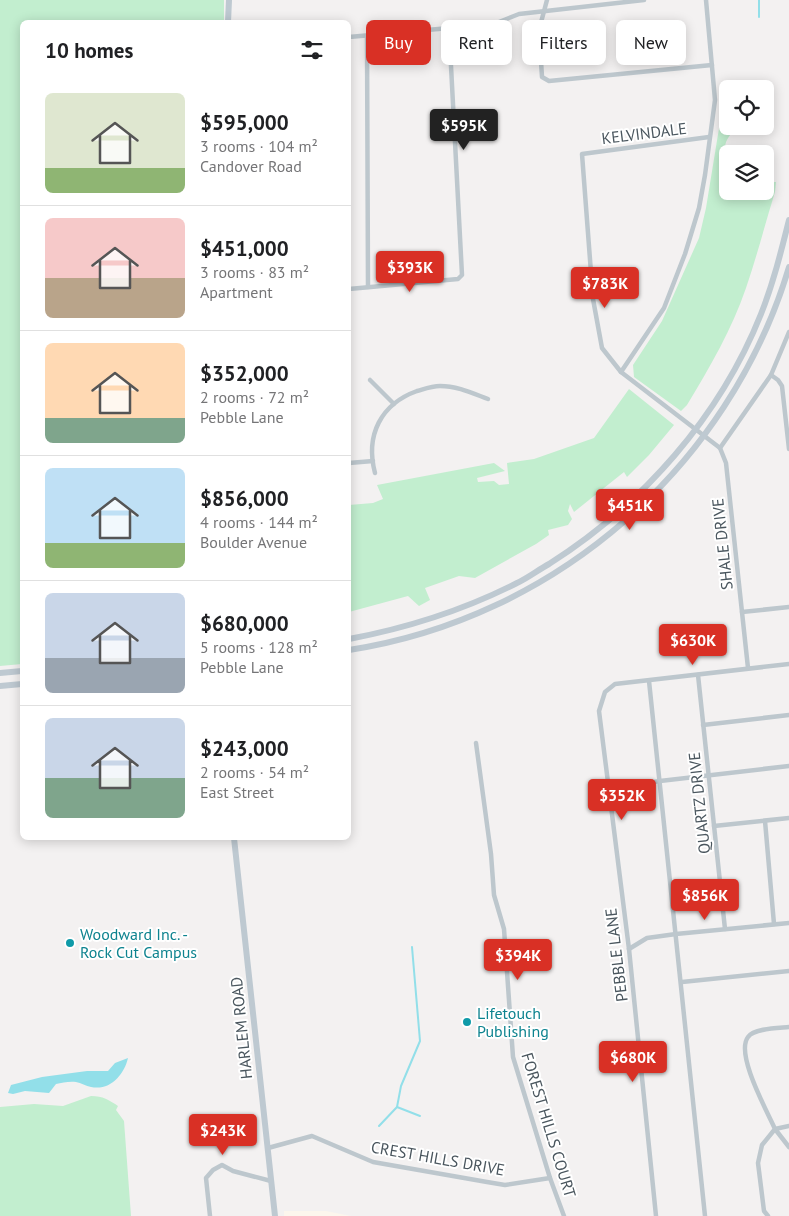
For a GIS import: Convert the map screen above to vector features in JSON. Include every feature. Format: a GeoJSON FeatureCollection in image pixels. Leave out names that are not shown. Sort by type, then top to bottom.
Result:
{"type":"FeatureCollection","features":[{"type":"Feature","properties":{"kind":"main road"},"geometry":{"type":"LineString","coordinates":[[228,0],[228,20]]}},
{"type":"Feature","properties":{"kind":"main road"},"geometry":{"type":"LineString","coordinates":[[351,638],[389,632],[459,609],[517,583],[568,552],[616,516],[668,463],[696,430],[736,367],[761,315],[779,263],[789,220]]}},
{"type":"Feature","properties":{"kind":"main road"},"geometry":{"type":"LineString","coordinates":[[351,650],[388,643],[450,624],[489,609],[539,583],[594,548],[651,497],[704,436],[743,377],[762,338],[789,268]]}},
{"type":"Feature","properties":{"kind":"main road"},"geometry":{"type":"LineString","coordinates":[[0,673],[20,671]]}},
{"type":"Feature","properties":{"kind":"main road"},"geometry":{"type":"LineString","coordinates":[[0,686],[20,684]]}},
{"type":"Feature","properties":{"kind":"main road","name":"HARLEM ROAD"},"geometry":{"type":"LineString","coordinates":[[234,840],[275,1216]]}},
{"type":"Feature","properties":{"kind":"street"},"geometry":{"type":"LineString","coordinates":[[547,0],[539,30],[542,77],[549,81],[712,64]]}},
{"type":"Feature","properties":{"kind":"street"},"geometry":{"type":"LineString","coordinates":[[504,20],[519,14],[545,10],[644,0]]}},
{"type":"Feature","properties":{"kind":"street"},"geometry":{"type":"LineString","coordinates":[[706,0],[715,100],[699,208],[685,254],[664,308],[621,372],[720,448],[770,375],[789,332]]}},
{"type":"Feature","properties":{"kind":"street"},"geometry":{"type":"LineString","coordinates":[[351,37],[366,36]]}},
{"type":"Feature","properties":{"kind":"street"},"geometry":{"type":"LineString","coordinates":[[367,65],[368,287]]}},
{"type":"Feature","properties":{"kind":"street"},"geometry":{"type":"LineString","coordinates":[[351,289],[458,279],[462,275],[451,65]]}},
{"type":"Feature","properties":{"kind":"street","name":"KELVINDALE"},"geometry":{"type":"LineString","coordinates":[[621,372],[602,348],[592,280],[582,154],[709,137]]}},
{"type":"Feature","properties":{"kind":"street"},"geometry":{"type":"LineString","coordinates":[[770,375],[778,380],[782,386],[789,449]]}},
{"type":"Feature","properties":{"kind":"street"},"geometry":{"type":"LineString","coordinates":[[370,380],[394,404]]}},
{"type":"Feature","properties":{"kind":"street"},"geometry":{"type":"LineString","coordinates":[[375,473],[373,441],[377,426],[384,413],[404,396],[437,386],[463,389],[488,398]]}},
{"type":"Feature","properties":{"kind":"street","name":"SHALE DRIVE"},"geometry":{"type":"LineString","coordinates":[[720,448],[726,463],[748,668]]}},
{"type":"Feature","properties":{"kind":"street"},"geometry":{"type":"LineString","coordinates":[[351,463],[373,461]]}},
{"type":"Feature","properties":{"kind":"street"},"geometry":{"type":"LineString","coordinates":[[742,612],[789,607]]}},
{"type":"Feature","properties":{"kind":"street"},"geometry":{"type":"LineString","coordinates":[[705,1216],[649,680],[789,664]]}},
{"type":"Feature","properties":{"kind":"street","name":"QUARTZ DRIVE"},"geometry":{"type":"LineString","coordinates":[[698,675],[725,929]]}},
{"type":"Feature","properties":{"kind":"street","name":"PEBBLE LANE"},"geometry":{"type":"LineString","coordinates":[[649,680],[615,684],[605,692],[599,711],[629,949],[656,1216]]}},
{"type":"Feature","properties":{"kind":"street"},"geometry":{"type":"LineString","coordinates":[[703,724],[789,715]]}},
{"type":"Feature","properties":{"kind":"street","name":"FOREST HILLS COURT"},"geometry":{"type":"LineString","coordinates":[[476,744],[491,854],[494,895],[504,929],[514,1057],[550,1178],[564,1216]]}},
{"type":"Feature","properties":{"kind":"street"},"geometry":{"type":"LineString","coordinates":[[609,792],[627,786],[660,781],[789,766]]}},
{"type":"Feature","properties":{"kind":"street"},"geometry":{"type":"LineString","coordinates":[[714,826],[789,818]]}},
{"type":"Feature","properties":{"kind":"street"},"geometry":{"type":"LineString","coordinates":[[765,821],[774,924]]}},
{"type":"Feature","properties":{"kind":"street"},"geometry":{"type":"LineString","coordinates":[[629,949],[647,938],[789,922]]}},
{"type":"Feature","properties":{"kind":"street"},"geometry":{"type":"LineString","coordinates":[[682,982],[789,971]]}},
{"type":"Feature","properties":{"kind":"street"},"geometry":{"type":"LineString","coordinates":[[789,1027],[756,1031],[748,1036],[745,1045],[747,1068],[775,1129],[789,1147]]}},
{"type":"Feature","properties":{"kind":"street"},"geometry":{"type":"LineString","coordinates":[[768,1216],[764,1211],[758,1163],[762,1146],[775,1129],[789,1126]]}},
{"type":"Feature","properties":{"kind":"street","name":"CREST HILLS DRIVE"},"geometry":{"type":"LineString","coordinates":[[268,1148],[312,1136],[373,1162],[505,1185],[550,1178]]}},
{"type":"Feature","properties":{"kind":"street"},"geometry":{"type":"LineString","coordinates":[[210,1216],[206,1178],[213,1170],[222,1165],[233,1171],[271,1180]]}},
{"type":"Feature","properties":{"kind":"shaded area"},"geometry":{"type":"Polygon","coordinates":[[[284,1211],[326,1211],[351,1216],[284,1216],[284,1211]]]}},
{"type":"Feature","properties":{"kind":"green space"},"geometry":{"type":"Polygon","coordinates":[[[0,0],[224,0],[224,20],[20,20],[20,664],[0,666],[0,0]]]}},
{"type":"Feature","properties":{"kind":"green space"},"geometry":{"type":"Polygon","coordinates":[[[719,128],[719,135],[730,135],[726,145],[719,145],[719,200],[773,200],[750,276],[734,318],[720,348],[687,405],[681,411],[634,377],[633,365],[662,321],[699,238],[706,208],[719,128]]]}},
{"type":"Feature","properties":{"kind":"green space"},"geometry":{"type":"Polygon","coordinates":[[[774,182],[776,182],[774,195],[774,182]]]}},
{"type":"Feature","properties":{"kind":"green space"},"geometry":{"type":"Polygon","coordinates":[[[629,389],[674,425],[649,455],[627,477],[624,472],[574,512],[570,504],[568,511],[572,519],[568,525],[548,530],[549,535],[536,544],[475,578],[459,576],[425,588],[430,600],[419,606],[408,596],[351,611],[351,505],[373,503],[383,499],[377,485],[494,463],[505,471],[477,478],[478,482],[494,481],[499,485],[509,484],[507,463],[534,459],[594,438],[629,389]]]}},
{"type":"Feature","properties":{"kind":"green space"},"geometry":{"type":"Polygon","coordinates":[[[91,1096],[106,1099],[118,1106],[116,1110],[124,1121],[131,1216],[0,1216],[0,1107],[34,1104],[63,1106],[91,1096]]]}},
{"type":"Feature","properties":{"kind":"water"},"geometry":{"type":"Polygon","coordinates":[[[128,1058],[120,1076],[104,1087],[91,1087],[78,1082],[71,1082],[56,1084],[49,1093],[25,1091],[13,1094],[8,1093],[11,1085],[42,1077],[87,1071],[108,1071],[115,1063],[128,1058]]]}},
{"type":"Feature","properties":{"kind":"waterway"},"geometry":{"type":"LineString","coordinates":[[759,0],[759,17]]}},
{"type":"Feature","properties":{"kind":"waterway"},"geometry":{"type":"LineString","coordinates":[[379,1126],[397,1107],[401,1086],[420,1041],[412,947]]}},
{"type":"Feature","properties":{"kind":"waterway"},"geometry":{"type":"LineString","coordinates":[[397,1107],[420,1116]]}},
{"type":"Feature","properties":{"kind":"place","name":"Woodward Inc. - Rock Cut Campus"},"geometry":{"type":"Point","coordinates":[70,943]}},
{"type":"Feature","properties":{"kind":"place","name":"Lifetouch Publishing"},"geometry":{"type":"Point","coordinates":[467,1022]}}]}
